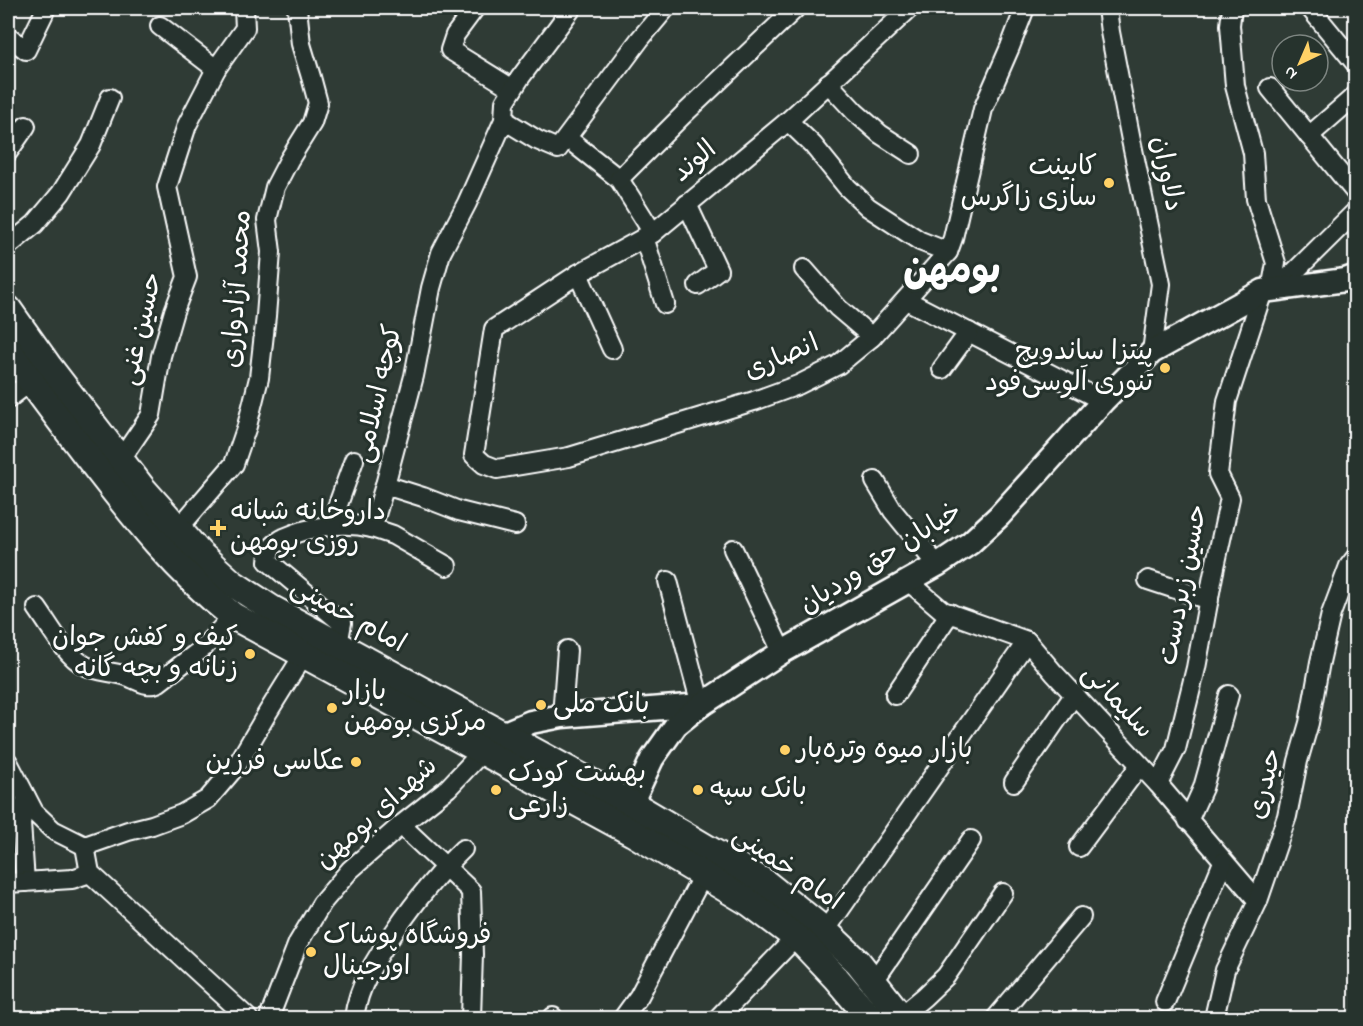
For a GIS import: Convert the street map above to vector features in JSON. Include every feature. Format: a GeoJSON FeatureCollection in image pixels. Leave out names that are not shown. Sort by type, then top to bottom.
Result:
{"type":"FeatureCollection","features":[{"type":"Feature","properties":{"kind":"highway","name":"امام خمینی"},"geometry":{"type":"LineString","coordinates":[[8,309],[49,367],[142,488],[200,554],[232,583],[272,609],[631,804],[764,882],[825,931],[858,962],[901,1017]]}},
{"type":"Feature","properties":{"kind":"highway","name":"امام خمینی"},"geometry":{"type":"LineString","coordinates":[[8,349],[30,382],[147,531],[183,572],[233,616],[633,833],[750,903],[796,937],[836,978],[870,1018]]}},
{"type":"Feature","properties":{"kind":"main road","name":"خیابان حق وردیان"},"geometry":{"type":"LineString","coordinates":[[631,804],[652,759],[676,725],[701,705],[782,652],[937,565],[970,543],[999,516],[1103,401],[1152,352],[1271,290],[1345,280],[1356,276]]}},
{"type":"Feature","properties":{"kind":"main road"},"geometry":{"type":"LineString","coordinates":[[502,734],[531,722],[562,716],[701,705]]}},
{"type":"Feature","properties":{"kind":"street","name":"حسین غنی"},"geometry":{"type":"LineString","coordinates":[[121,459],[151,415],[161,356],[187,277],[167,187],[187,125],[216,69],[245,28],[244,8]]}},
{"type":"Feature","properties":{"kind":"street","name":"محمد آزادواری"},"geometry":{"type":"LineString","coordinates":[[178,529],[234,464],[247,426],[259,378],[271,252],[267,220],[274,187],[312,123],[318,103],[301,44],[297,8]]}},
{"type":"Feature","properties":{"kind":"street"},"geometry":{"type":"LineString","coordinates":[[475,8],[455,35],[450,50],[513,89]]}},
{"type":"Feature","properties":{"kind":"street","name":"کوچه اسلامی"},"geometry":{"type":"LineString","coordinates":[[372,528],[386,485],[414,376],[431,288],[441,253],[467,203],[504,120],[505,102],[572,8]]}},
{"type":"Feature","properties":{"kind":"street"},"geometry":{"type":"LineString","coordinates":[[504,120],[537,140],[558,148],[666,8]]}},
{"type":"Feature","properties":{"kind":"street"},"geometry":{"type":"LineString","coordinates":[[619,179],[796,8]]}},
{"type":"Feature","properties":{"kind":"street","name":"الوند"},"geometry":{"type":"LineString","coordinates":[[494,329],[578,274],[648,235],[788,120],[910,8]]}},
{"type":"Feature","properties":{"kind":"street","name":"انصاری"},"geometry":{"type":"LineString","coordinates":[[494,329],[474,455],[484,464],[497,469],[569,457],[754,401],[798,385],[838,365],[872,337],[948,252],[983,109],[1025,8]]}},
{"type":"Feature","properties":{"kind":"street","name":"دلاوران"},"geometry":{"type":"LineString","coordinates":[[1107,8],[1161,284],[1152,352]]}},
{"type":"Feature","properties":{"kind":"street","name":"حسین زبردست"},"geometry":{"type":"LineString","coordinates":[[1158,784],[1176,749],[1196,668],[1230,498],[1218,474],[1227,401],[1271,290],[1276,263],[1256,198],[1253,153],[1235,86],[1230,25],[1232,8]]}},
{"type":"Feature","properties":{"kind":"street"},"geometry":{"type":"LineString","coordinates":[[1310,8],[1356,64]]}},
{"type":"Feature","properties":{"kind":"street"},"geometry":{"type":"LineString","coordinates":[[8,36],[26,50],[44,13]]}},
{"type":"Feature","properties":{"kind":"street"},"geometry":{"type":"LineString","coordinates":[[160,26],[216,69]]}},
{"type":"Feature","properties":{"kind":"street"},"geometry":{"type":"LineString","coordinates":[[828,83],[880,134],[910,154]]}},
{"type":"Feature","properties":{"kind":"street"},"geometry":{"type":"LineString","coordinates":[[1274,93],[1356,193]]}},
{"type":"Feature","properties":{"kind":"street"},"geometry":{"type":"LineString","coordinates":[[1309,136],[1356,95]]}},
{"type":"Feature","properties":{"kind":"street"},"geometry":{"type":"LineString","coordinates":[[8,246],[35,224],[61,193],[91,145],[110,98]]}},
{"type":"Feature","properties":{"kind":"street"},"geometry":{"type":"LineString","coordinates":[[788,120],[868,207],[920,241],[948,252]]}},
{"type":"Feature","properties":{"kind":"street"},"geometry":{"type":"LineString","coordinates":[[8,152],[26,126]]}},
{"type":"Feature","properties":{"kind":"street"},"geometry":{"type":"LineString","coordinates":[[567,138],[619,179],[648,235],[665,304]]}},
{"type":"Feature","properties":{"kind":"street"},"geometry":{"type":"LineString","coordinates":[[687,204],[718,270],[698,285]]}},
{"type":"Feature","properties":{"kind":"street"},"geometry":{"type":"LineString","coordinates":[[1271,290],[1356,211]]}},
{"type":"Feature","properties":{"kind":"street"},"geometry":{"type":"LineString","coordinates":[[804,269],[838,308],[872,337]]}},
{"type":"Feature","properties":{"kind":"street"},"geometry":{"type":"LineString","coordinates":[[578,274],[612,349]]}},
{"type":"Feature","properties":{"kind":"street"},"geometry":{"type":"LineString","coordinates":[[906,300],[1103,401]]}},
{"type":"Feature","properties":{"kind":"street"},"geometry":{"type":"LineString","coordinates":[[942,369],[969,332]]}},
{"type":"Feature","properties":{"kind":"street"},"geometry":{"type":"LineString","coordinates":[[8,399],[30,382]]}},
{"type":"Feature","properties":{"kind":"street"},"geometry":{"type":"LineString","coordinates":[[330,527],[354,460]]}},
{"type":"Feature","properties":{"kind":"street"},"geometry":{"type":"LineString","coordinates":[[874,481],[893,511],[937,565]]}},
{"type":"Feature","properties":{"kind":"street"},"geometry":{"type":"LineString","coordinates":[[386,485],[459,512],[515,525]]}},
{"type":"Feature","properties":{"kind":"street"},"geometry":{"type":"LineString","coordinates":[[338,645],[342,623],[268,561],[270,549],[282,538],[314,528],[358,525],[393,535],[447,566]]}},
{"type":"Feature","properties":{"kind":"street"},"geometry":{"type":"LineString","coordinates":[[733,549],[782,652]]}},
{"type":"Feature","properties":{"kind":"street","name":"حیدری"},"geometry":{"type":"LineString","coordinates":[[1214,1018],[1225,970],[1258,902],[1287,816],[1331,614],[1349,566],[1356,557]]}},
{"type":"Feature","properties":{"kind":"street","name":"سلیمانی"},"geometry":{"type":"LineString","coordinates":[[908,580],[943,610],[1027,641],[1074,695],[1158,784],[1258,902]]}},
{"type":"Feature","properties":{"kind":"street"},"geometry":{"type":"LineString","coordinates":[[1148,580],[1209,600]]}},
{"type":"Feature","properties":{"kind":"street"},"geometry":{"type":"LineString","coordinates":[[668,581],[701,705]]}},
{"type":"Feature","properties":{"kind":"street"},"geometry":{"type":"LineString","coordinates":[[37,608],[69,653],[84,665],[127,676],[153,686],[203,648],[233,616]]}},
{"type":"Feature","properties":{"kind":"street"},"geometry":{"type":"LineString","coordinates":[[895,695],[950,613]]}},
{"type":"Feature","properties":{"kind":"street"},"geometry":{"type":"LineString","coordinates":[[825,931],[1027,641]]}},
{"type":"Feature","properties":{"kind":"street"},"geometry":{"type":"LineString","coordinates":[[562,716],[567,650]]}},
{"type":"Feature","properties":{"kind":"street"},"geometry":{"type":"LineString","coordinates":[[8,762],[34,812],[53,830],[86,846],[172,818],[208,799],[237,765],[304,654]]}},
{"type":"Feature","properties":{"kind":"street"},"geometry":{"type":"LineString","coordinates":[[1014,782],[1074,695]]}},
{"type":"Feature","properties":{"kind":"street"},"geometry":{"type":"LineString","coordinates":[[1188,821],[1203,788],[1229,695]]}},
{"type":"Feature","properties":{"kind":"street","name":"شهدای بومهن"},"geometry":{"type":"LineString","coordinates":[[273,1016],[298,943],[322,903],[350,870],[448,788],[482,752]]}},
{"type":"Feature","properties":{"kind":"street"},"geometry":{"type":"LineString","coordinates":[[1080,847],[1140,765]]}},
{"type":"Feature","properties":{"kind":"street"},"geometry":{"type":"LineString","coordinates":[[26,797],[21,823],[16,882],[72,879],[90,873]]}},
{"type":"Feature","properties":{"kind":"street"},"geometry":{"type":"LineString","coordinates":[[401,825],[471,891],[473,954],[471,1018]]}},
{"type":"Feature","properties":{"kind":"street"},"geometry":{"type":"LineString","coordinates":[[874,981],[971,840]]}},
{"type":"Feature","properties":{"kind":"street"},"geometry":{"type":"LineString","coordinates":[[86,846],[90,873],[248,1018]]}},
{"type":"Feature","properties":{"kind":"street"},"geometry":{"type":"LineString","coordinates":[[354,1018],[354,1011],[364,981],[378,956],[411,907],[463,849]]}},
{"type":"Feature","properties":{"kind":"street"},"geometry":{"type":"LineString","coordinates":[[1165,1002],[1223,862]]}},
{"type":"Feature","properties":{"kind":"street"},"geometry":{"type":"LineString","coordinates":[[624,1018],[639,996],[703,875]]}},
{"type":"Feature","properties":{"kind":"street"},"geometry":{"type":"LineString","coordinates":[[901,1017],[946,976],[1003,894]]}},
{"type":"Feature","properties":{"kind":"street"},"geometry":{"type":"LineString","coordinates":[[996,1018],[1081,917]]}},
{"type":"Feature","properties":{"kind":"street"},"geometry":{"type":"LineString","coordinates":[[718,1018],[796,937]]}},
{"type":"Feature","properties":{"kind":"place","name":"کابینت سازی زاگرس"},"geometry":{"type":"Point","coordinates":[1109,183]}},
{"type":"Feature","properties":{"kind":"place","name":"پیتزا ساندویچ تنوری اَلوسی‌‌فود"},"geometry":{"type":"Point","coordinates":[1165,368]}},
{"type":"Feature","properties":{"kind":"place","name":"داروخانه شبانه روزی بومهن"},"geometry":{"type":"Point","coordinates":[218,528]}},
{"type":"Feature","properties":{"kind":"place","name":"کیف و کفش جوان زنانه و بچه گانه"},"geometry":{"type":"Point","coordinates":[250,654]}},
{"type":"Feature","properties":{"kind":"place","name":"بانک ملی"},"geometry":{"type":"Point","coordinates":[541,705]}},
{"type":"Feature","properties":{"kind":"place","name":"بازار مرکزی بومهن"},"geometry":{"type":"Point","coordinates":[332,708]}},
{"type":"Feature","properties":{"kind":"place","name":"بازار میوه وتره‌بار"},"geometry":{"type":"Point","coordinates":[785,750]}},
{"type":"Feature","properties":{"kind":"place","name":"عکاسی فرزین"},"geometry":{"type":"Point","coordinates":[356,762]}},
{"type":"Feature","properties":{"kind":"place","name":"بهشت کودک زارعی"},"geometry":{"type":"Point","coordinates":[496,790]}},
{"type":"Feature","properties":{"kind":"place","name":"بانک سپه"},"geometry":{"type":"Point","coordinates":[698,790]}},
{"type":"Feature","properties":{"kind":"place","name":"فروشگاه پوشاک اورجینال"},"geometry":{"type":"Point","coordinates":[311,952]}},
{"type":"Feature","properties":{"kind":"district","name":"بومهن"},"geometry":{"type":"Point","coordinates":[952,272]}}]}
